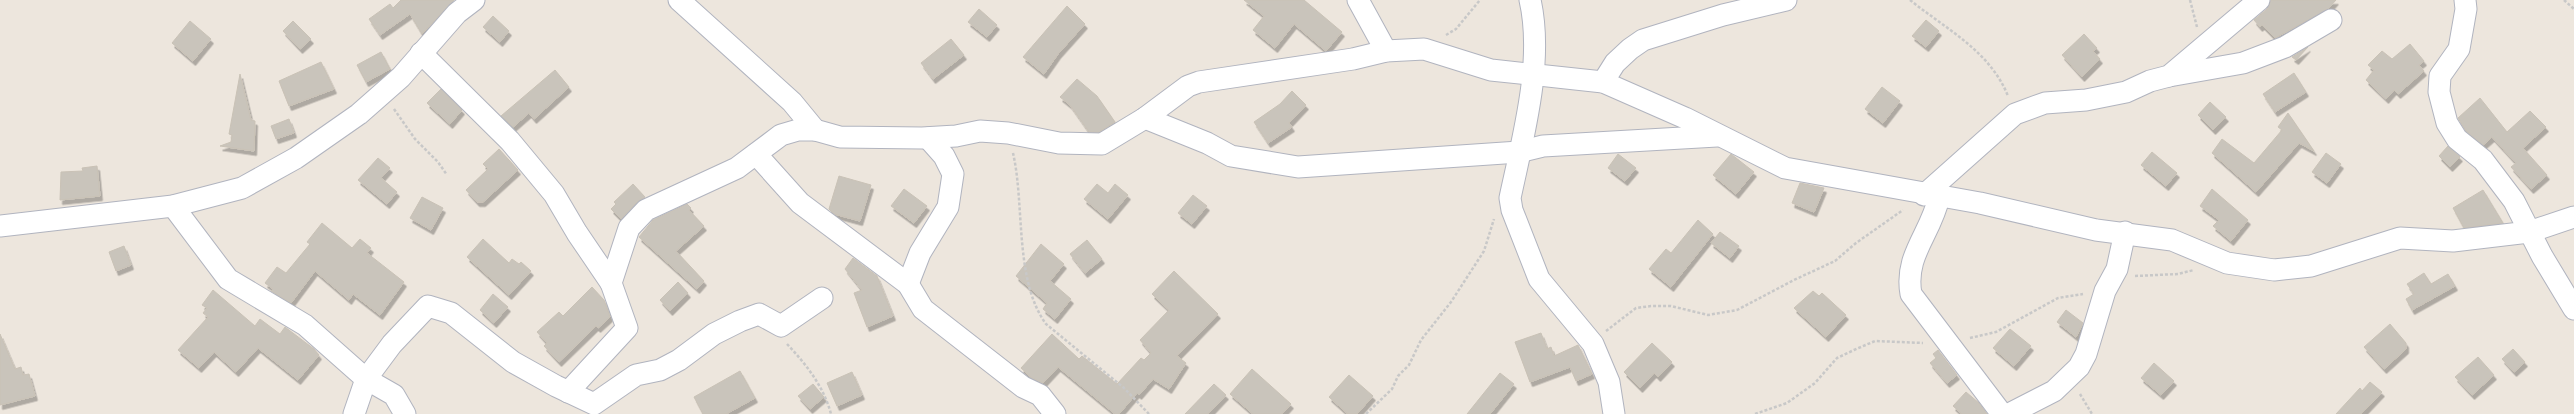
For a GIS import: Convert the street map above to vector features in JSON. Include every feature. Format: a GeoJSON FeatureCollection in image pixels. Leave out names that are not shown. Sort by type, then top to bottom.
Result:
{"type":"FeatureCollection","features":[{"type":"Feature","properties":{"kind":"street"},"geometry":{"type":"LineString","coordinates":[[0,226],[173,206],[242,188],[296,158],[359,114],[382,94],[421,53],[453,7],[474,0]]}},
{"type":"Feature","properties":{"kind":"street"},"geometry":{"type":"LineString","coordinates":[[679,0],[792,102],[815,130]]}},
{"type":"Feature","properties":{"kind":"street"},"geometry":{"type":"LineString","coordinates":[[1358,0],[1386,51]]}},
{"type":"Feature","properties":{"kind":"street"},"geometry":{"type":"LineString","coordinates":[[1530,0],[1536,29],[1533,76],[1510,198],[1515,219],[1539,280],[1592,344],[1609,382],[1614,414]]}},
{"type":"Feature","properties":{"kind":"street"},"geometry":{"type":"LineString","coordinates":[[1602,82],[1615,63],[1630,49],[1644,40],[1723,15],[1786,0]]}},
{"type":"Feature","properties":{"kind":"street"},"geometry":{"type":"LineString","coordinates":[[2169,76],[2259,0]]}},
{"type":"Feature","properties":{"kind":"street"},"geometry":{"type":"LineString","coordinates":[[2465,0],[2466,16],[2459,48],[2440,76],[2439,92],[2447,123],[2457,139],[2483,160],[2514,201],[2529,232],[2574,309]]}},
{"type":"Feature","properties":{"kind":"street"},"geometry":{"type":"LineString","coordinates":[[1932,196],[2015,114],[2045,103],[2086,100],[2126,92],[2150,81],[2169,76],[2242,63],[2285,47],[2331,20]]}},
{"type":"Feature","properties":{"kind":"street"},"geometry":{"type":"LineString","coordinates":[[611,283],[629,228],[646,210],[737,168],[781,135],[798,130],[815,130],[840,138],[928,138],[980,131],[1008,133],[1059,143],[1102,144],[1145,118],[1188,86],[1199,82],[1345,60],[1386,51],[1424,49],[1491,70],[1533,76],[1602,82],[1685,118],[1717,136],[1785,168],[1932,196],[1980,203],[2096,230],[2125,232],[2172,240],[2227,263],[2282,269],[2311,266],[2400,238],[2453,242],[2529,232],[2574,217]]}},
{"type":"Feature","properties":{"kind":"street"},"geometry":{"type":"LineString","coordinates":[[421,53],[510,141],[554,194],[577,233],[611,283],[627,328],[568,392]]}},
{"type":"Feature","properties":{"kind":"street"},"geometry":{"type":"LineString","coordinates":[[1145,118],[1231,156],[1298,167],[1519,152],[1543,146],[1717,136]]}},
{"type":"Feature","properties":{"kind":"street"},"geometry":{"type":"LineString","coordinates":[[908,284],[920,253],[948,207],[953,174],[944,156],[928,138]]}},
{"type":"Feature","properties":{"kind":"street"},"geometry":{"type":"LineString","coordinates":[[756,154],[800,204],[908,284],[923,309],[1023,387],[1040,395],[1055,414]]}},
{"type":"Feature","properties":{"kind":"street"},"geometry":{"type":"LineString","coordinates":[[1932,196],[1935,217],[1916,251],[1908,278],[1911,294],[2002,414]]}},
{"type":"Feature","properties":{"kind":"street"},"geometry":{"type":"LineString","coordinates":[[173,206],[228,279],[305,325],[366,379],[394,395],[405,414]]}},
{"type":"Feature","properties":{"kind":"street"},"geometry":{"type":"LineString","coordinates":[[2009,414],[2054,391],[2079,367],[2086,354],[2107,287],[2117,269],[2125,232]]}},
{"type":"Feature","properties":{"kind":"street"},"geometry":{"type":"LineString","coordinates":[[354,414],[366,379],[392,344],[428,306],[451,313],[513,362],[568,392],[594,404],[636,375],[660,370],[679,360],[714,334],[740,321],[759,314],[781,326],[822,298]]}},
{"type":"Feature","properties":{"kind":"path"},"geometry":{"type":"LineString","coordinates":[[1424,49],[1456,29],[1480,0]]}},
{"type":"Feature","properties":{"kind":"path"},"geometry":{"type":"LineString","coordinates":[[1910,0],[1970,45],[1992,66],[2002,82],[2015,114]]}},
{"type":"Feature","properties":{"kind":"path"},"geometry":{"type":"LineString","coordinates":[[2564,0],[2574,9]]}},
{"type":"Feature","properties":{"kind":"path"},"geometry":{"type":"LineString","coordinates":[[382,94],[415,138],[438,162],[447,176]]}},
{"type":"Feature","properties":{"kind":"path"},"geometry":{"type":"LineString","coordinates":[[1008,133],[1018,186],[1020,231],[1037,312],[1046,324],[1124,388],[1149,414]]}},
{"type":"Feature","properties":{"kind":"path"},"geometry":{"type":"LineString","coordinates":[[1592,344],[1608,329],[1636,308],[1671,306],[1708,315],[1737,310],[1794,280],[1835,261],[1856,242],[1932,196]]}},
{"type":"Feature","properties":{"kind":"path"},"geometry":{"type":"LineString","coordinates":[[1366,414],[1392,389],[1398,376],[1409,365],[1421,340],[1451,302],[1484,251],[1495,215],[1510,198]]}},
{"type":"Feature","properties":{"kind":"path"},"geometry":{"type":"LineString","coordinates":[[1755,414],[1788,403],[1815,383],[1837,358],[1875,341],[1916,344],[1982,336],[1996,332],[2058,298],[2107,287],[2132,276],[2178,274],[2227,263]]}},
{"type":"Feature","properties":{"kind":"path"},"geometry":{"type":"LineString","coordinates":[[786,343],[803,360],[819,385],[831,414]]}},
{"type":"Feature","properties":{"kind":"building"},"geometry":{"type":"Polygon","coordinates":[[[401,0],[454,0],[422,34],[410,14],[380,35],[369,19],[390,4],[393,8],[401,0]]]}},
{"type":"Feature","properties":{"kind":"building"},"geometry":{"type":"Polygon","coordinates":[[[1244,0],[1304,0],[1342,32],[1326,51],[1294,24],[1275,48],[1253,30],[1264,16],[1244,0]]]}},
{"type":"Feature","properties":{"kind":"building"},"geometry":{"type":"Polygon","coordinates":[[[2271,0],[2336,0],[2328,9],[2275,38],[2262,25],[2260,27],[2254,20],[2267,9],[2271,0]]]}},
{"type":"Feature","properties":{"kind":"building"},"geometry":{"type":"Polygon","coordinates":[[[1067,6],[1085,24],[1058,54],[1044,74],[1023,57],[1067,6]]]}},
{"type":"Feature","properties":{"kind":"building"},"geometry":{"type":"Polygon","coordinates":[[[979,9],[997,25],[987,37],[968,22],[979,9]]]}},
{"type":"Feature","properties":{"kind":"building"},"geometry":{"type":"Polygon","coordinates":[[[493,16],[509,31],[500,42],[483,27],[493,16]]]}},
{"type":"Feature","properties":{"kind":"building"},"geometry":{"type":"Polygon","coordinates":[[[1926,20],[1939,31],[1926,47],[1912,36],[1926,20]]]}},
{"type":"Feature","properties":{"kind":"building"},"geometry":{"type":"Polygon","coordinates":[[[190,21],[211,39],[193,61],[172,43],[190,21]]]}},
{"type":"Feature","properties":{"kind":"building"},"geometry":{"type":"Polygon","coordinates":[[[293,21],[311,39],[300,49],[283,31],[293,21]]]}},
{"type":"Feature","properties":{"kind":"building"},"geometry":{"type":"Polygon","coordinates":[[[2084,34],[2097,48],[2093,51],[2100,59],[2082,77],[2062,55],[2084,34]]]}},
{"type":"Feature","properties":{"kind":"building"},"geometry":{"type":"Polygon","coordinates":[[[951,39],[964,55],[933,79],[921,63],[951,39]]]}},
{"type":"Feature","properties":{"kind":"building"},"geometry":{"type":"Polygon","coordinates":[[[2410,44],[2424,61],[2419,65],[2424,71],[2398,94],[2394,90],[2386,99],[2366,80],[2374,70],[2368,65],[2382,51],[2392,59],[2410,44]]]}},
{"type":"Feature","properties":{"kind":"building"},"geometry":{"type":"Polygon","coordinates":[[[2308,47],[2296,60],[2292,57],[2308,47]]]}},
{"type":"Feature","properties":{"kind":"building"},"geometry":{"type":"Polygon","coordinates":[[[381,52],[390,69],[366,82],[357,65],[381,52]]]}},
{"type":"Feature","properties":{"kind":"building"},"geometry":{"type":"Polygon","coordinates":[[[321,62],[334,89],[289,106],[279,81],[321,62]]]}},
{"type":"Feature","properties":{"kind":"building"},"geometry":{"type":"Polygon","coordinates":[[[555,70],[569,87],[534,119],[529,113],[513,127],[501,116],[555,70]]]}},
{"type":"Feature","properties":{"kind":"building"},"geometry":{"type":"Polygon","coordinates":[[[2294,73],[2306,92],[2275,112],[2263,94],[2294,73]]]}},
{"type":"Feature","properties":{"kind":"building"},"geometry":{"type":"Polygon","coordinates":[[[240,74],[251,120],[255,121],[254,151],[220,146],[231,142],[232,135],[229,134],[240,74]]]}},
{"type":"Feature","properties":{"kind":"building"},"geometry":{"type":"Polygon","coordinates":[[[1077,79],[1097,96],[1115,122],[1099,132],[1089,132],[1070,105],[1060,97],[1077,79]]]}},
{"type":"Feature","properties":{"kind":"building"},"geometry":{"type":"Polygon","coordinates":[[[1882,87],[1900,101],[1883,123],[1865,109],[1882,87]]]}},
{"type":"Feature","properties":{"kind":"building"},"geometry":{"type":"Polygon","coordinates":[[[441,89],[462,110],[450,124],[427,103],[441,89]]]}},
{"type":"Feature","properties":{"kind":"building"},"geometry":{"type":"Polygon","coordinates":[[[1292,91],[1306,105],[1289,123],[1292,127],[1268,143],[1254,122],[1280,104],[1292,91]]]}},
{"type":"Feature","properties":{"kind":"building"},"geometry":{"type":"Polygon","coordinates":[[[2480,98],[2507,132],[2530,111],[2546,127],[2523,148],[2547,175],[2531,189],[2511,167],[2516,163],[2492,137],[2483,145],[2466,131],[2458,118],[2480,98]]]}},
{"type":"Feature","properties":{"kind":"building"},"geometry":{"type":"Polygon","coordinates":[[[2210,102],[2226,117],[2213,130],[2198,115],[2210,102]]]}},
{"type":"Feature","properties":{"kind":"building"},"geometry":{"type":"Polygon","coordinates":[[[2288,113],[2314,151],[2299,143],[2256,192],[2212,153],[2222,139],[2254,163],[2282,130],[2278,127],[2288,113]]]}},
{"type":"Feature","properties":{"kind":"building"},"geometry":{"type":"Polygon","coordinates":[[[289,119],[294,133],[276,139],[271,126],[289,119]]]}},
{"type":"Feature","properties":{"kind":"building"},"geometry":{"type":"Polygon","coordinates":[[[2448,146],[2460,157],[2450,167],[2439,156],[2448,146]]]}},
{"type":"Feature","properties":{"kind":"building"},"geometry":{"type":"Polygon","coordinates":[[[499,149],[518,170],[483,202],[477,202],[466,190],[488,169],[483,164],[499,149]]]}},
{"type":"Feature","properties":{"kind":"building"},"geometry":{"type":"Polygon","coordinates":[[[2152,152],[2177,173],[2166,186],[2141,165],[2152,152]]]}},
{"type":"Feature","properties":{"kind":"building"},"geometry":{"type":"Polygon","coordinates":[[[2326,153],[2341,164],[2327,183],[2312,172],[2326,153]]]}},
{"type":"Feature","properties":{"kind":"building"},"geometry":{"type":"Polygon","coordinates":[[[1618,154],[1636,168],[1625,181],[1608,168],[1618,154]]]}},
{"type":"Feature","properties":{"kind":"building"},"geometry":{"type":"Polygon","coordinates":[[[1731,154],[1754,172],[1736,194],[1713,175],[1731,154]]]}},
{"type":"Feature","properties":{"kind":"building"},"geometry":{"type":"Polygon","coordinates":[[[378,158],[390,168],[381,178],[397,192],[387,204],[358,180],[378,158]]]}},
{"type":"Feature","properties":{"kind":"building"},"geometry":{"type":"Polygon","coordinates":[[[97,166],[100,196],[60,200],[61,172],[83,171],[82,168],[97,166]]]}},
{"type":"Feature","properties":{"kind":"building"},"geometry":{"type":"Polygon","coordinates":[[[839,176],[871,185],[860,221],[834,214],[829,209],[839,176]]]}},
{"type":"Feature","properties":{"kind":"building"},"geometry":{"type":"Polygon","coordinates":[[[1800,183],[1824,188],[1814,212],[1792,203],[1800,183]]]}},
{"type":"Feature","properties":{"kind":"building"},"geometry":{"type":"Polygon","coordinates":[[[633,184],[645,197],[637,202],[621,219],[611,209],[616,204],[614,202],[633,184]]]}},
{"type":"Feature","properties":{"kind":"building"},"geometry":{"type":"Polygon","coordinates":[[[1097,184],[1108,193],[1115,184],[1128,195],[1108,219],[1084,199],[1097,184]]]}},
{"type":"Feature","properties":{"kind":"building"},"geometry":{"type":"Polygon","coordinates":[[[904,189],[927,206],[914,223],[891,206],[904,189]]]}},
{"type":"Feature","properties":{"kind":"building"},"geometry":{"type":"Polygon","coordinates":[[[2212,189],[2248,220],[2231,241],[2213,226],[2219,220],[2200,206],[2212,189]]]}},
{"type":"Feature","properties":{"kind":"building"},"geometry":{"type":"Polygon","coordinates":[[[2483,190],[2503,223],[2464,228],[2453,208],[2483,190]]]}},
{"type":"Feature","properties":{"kind":"building"},"geometry":{"type":"Polygon","coordinates":[[[1193,195],[1207,206],[1192,224],[1178,213],[1193,195]]]}},
{"type":"Feature","properties":{"kind":"building"},"geometry":{"type":"Polygon","coordinates":[[[422,197],[443,208],[431,230],[410,218],[422,197]]]}},
{"type":"Feature","properties":{"kind":"building"},"geometry":{"type":"Polygon","coordinates":[[[687,204],[691,208],[689,210],[704,226],[676,251],[704,281],[697,289],[639,237],[653,220],[687,204]]]}},
{"type":"Feature","properties":{"kind":"building"},"geometry":{"type":"Polygon","coordinates":[[[1698,220],[1713,234],[1671,287],[1649,269],[1666,249],[1671,253],[1698,220]]]}},
{"type":"Feature","properties":{"kind":"building"},"geometry":{"type":"Polygon","coordinates":[[[322,223],[352,248],[360,239],[371,248],[367,253],[404,282],[380,315],[353,294],[349,300],[315,271],[291,303],[271,291],[273,289],[265,283],[277,267],[286,273],[310,244],[307,242],[322,223]]]}},
{"type":"Feature","properties":{"kind":"building"},"geometry":{"type":"Polygon","coordinates":[[[1720,232],[1739,246],[1730,258],[1711,243],[1720,232]]]}},
{"type":"Feature","properties":{"kind":"building"},"geometry":{"type":"Polygon","coordinates":[[[483,239],[509,263],[512,259],[519,264],[521,262],[531,271],[509,295],[467,257],[483,239]]]}},
{"type":"Feature","properties":{"kind":"building"},"geometry":{"type":"Polygon","coordinates":[[[1087,240],[1102,259],[1085,273],[1070,254],[1087,240]]]}},
{"type":"Feature","properties":{"kind":"building"},"geometry":{"type":"Polygon","coordinates":[[[1041,244],[1064,264],[1050,281],[1071,299],[1055,319],[1043,309],[1047,303],[1016,276],[1041,244]]]}},
{"type":"Feature","properties":{"kind":"building"},"geometry":{"type":"Polygon","coordinates":[[[124,246],[131,265],[116,271],[109,252],[124,246]]]}},
{"type":"Feature","properties":{"kind":"building"},"geometry":{"type":"Polygon","coordinates":[[[853,258],[877,276],[893,316],[867,327],[854,293],[862,290],[845,269],[853,258]]]}},
{"type":"Feature","properties":{"kind":"building"},"geometry":{"type":"Polygon","coordinates":[[[1174,271],[1218,314],[1177,356],[1186,363],[1169,389],[1153,379],[1139,395],[1137,393],[1119,414],[1115,414],[1058,367],[1043,383],[1032,378],[1021,368],[1052,334],[1079,359],[1082,356],[1117,384],[1141,358],[1144,360],[1151,353],[1140,340],[1169,310],[1152,294],[1174,271]]]}},
{"type":"Feature","properties":{"kind":"building"},"geometry":{"type":"Polygon","coordinates":[[[2424,273],[2431,284],[2448,274],[2455,286],[2412,310],[2406,299],[2414,294],[2407,284],[2424,273]]]}},
{"type":"Feature","properties":{"kind":"building"},"geometry":{"type":"Polygon","coordinates":[[[678,282],[688,293],[670,311],[660,300],[678,282]]]}},
{"type":"Feature","properties":{"kind":"building"},"geometry":{"type":"Polygon","coordinates":[[[592,287],[604,300],[610,317],[598,328],[596,326],[559,362],[544,346],[547,343],[537,332],[559,312],[563,316],[592,287]]]}},
{"type":"Feature","properties":{"kind":"building"},"geometry":{"type":"Polygon","coordinates":[[[213,290],[255,326],[260,319],[280,334],[285,327],[314,349],[319,355],[298,380],[258,348],[236,372],[214,352],[199,368],[178,350],[208,317],[203,313],[207,308],[202,305],[213,290]]]}},
{"type":"Feature","properties":{"kind":"building"},"geometry":{"type":"Polygon","coordinates":[[[1813,291],[1819,296],[1822,293],[1846,315],[1826,337],[1794,308],[1813,291]]]}},
{"type":"Feature","properties":{"kind":"building"},"geometry":{"type":"Polygon","coordinates":[[[493,294],[508,307],[494,323],[480,310],[493,294]]]}},
{"type":"Feature","properties":{"kind":"building"},"geometry":{"type":"Polygon","coordinates":[[[2066,310],[2083,323],[2076,337],[2057,322],[2066,310]]]}},
{"type":"Feature","properties":{"kind":"building"},"geometry":{"type":"Polygon","coordinates":[[[2390,324],[2406,343],[2406,349],[2384,369],[2364,347],[2390,324]]]}},
{"type":"Feature","properties":{"kind":"building"},"geometry":{"type":"Polygon","coordinates":[[[2010,329],[2031,346],[2014,366],[1993,348],[2010,329]]]}},
{"type":"Feature","properties":{"kind":"building"},"geometry":{"type":"Polygon","coordinates":[[[1541,333],[1547,349],[1551,347],[1554,356],[1578,345],[1592,374],[1576,381],[1570,367],[1530,382],[1515,342],[1541,333]]]}},
{"type":"Feature","properties":{"kind":"building"},"geometry":{"type":"Polygon","coordinates":[[[0,334],[15,369],[21,367],[23,375],[29,374],[35,396],[0,405],[0,334]]]}},
{"type":"Feature","properties":{"kind":"building"},"geometry":{"type":"Polygon","coordinates":[[[1652,343],[1672,362],[1658,377],[1654,373],[1640,388],[1624,372],[1652,343]]]}},
{"type":"Feature","properties":{"kind":"building"},"geometry":{"type":"Polygon","coordinates":[[[2513,349],[2525,362],[2514,372],[2502,359],[2513,349]]]}},
{"type":"Feature","properties":{"kind":"building"},"geometry":{"type":"Polygon","coordinates":[[[1938,350],[1957,375],[1947,383],[1930,363],[1936,358],[1933,354],[1938,350]]]}},
{"type":"Feature","properties":{"kind":"building"},"geometry":{"type":"Polygon","coordinates":[[[2478,357],[2494,375],[2472,395],[2455,377],[2478,357]]]}},
{"type":"Feature","properties":{"kind":"building"},"geometry":{"type":"Polygon","coordinates":[[[2154,363],[2174,381],[2161,395],[2141,378],[2154,363]]]}},
{"type":"Feature","properties":{"kind":"building"},"geometry":{"type":"Polygon","coordinates":[[[1252,369],[1291,404],[1282,414],[1253,414],[1230,394],[1252,369]]]}},
{"type":"Feature","properties":{"kind":"building"},"geometry":{"type":"Polygon","coordinates":[[[740,371],[755,398],[726,414],[703,414],[694,397],[740,371]]]}},
{"type":"Feature","properties":{"kind":"building"},"geometry":{"type":"Polygon","coordinates":[[[852,372],[862,395],[837,406],[827,383],[852,372]]]}},
{"type":"Feature","properties":{"kind":"building"},"geometry":{"type":"Polygon","coordinates":[[[1500,373],[1514,384],[1490,414],[1467,414],[1500,373]]]}},
{"type":"Feature","properties":{"kind":"building"},"geometry":{"type":"Polygon","coordinates":[[[1349,375],[1373,396],[1357,414],[1348,414],[1329,397],[1349,375]]]}},
{"type":"Feature","properties":{"kind":"building"},"geometry":{"type":"Polygon","coordinates":[[[2370,382],[2382,392],[2361,414],[2336,414],[2360,388],[2362,391],[2370,382]]]}},
{"type":"Feature","properties":{"kind":"building"},"geometry":{"type":"Polygon","coordinates":[[[813,384],[824,397],[810,409],[798,396],[813,384]]]}},
{"type":"Feature","properties":{"kind":"building"},"geometry":{"type":"Polygon","coordinates":[[[1214,384],[1226,395],[1208,414],[1185,414],[1214,384]]]}},
{"type":"Feature","properties":{"kind":"building"},"geometry":{"type":"Polygon","coordinates":[[[1966,392],[1979,403],[1987,414],[1962,414],[1953,406],[1966,392]]]}}]}
